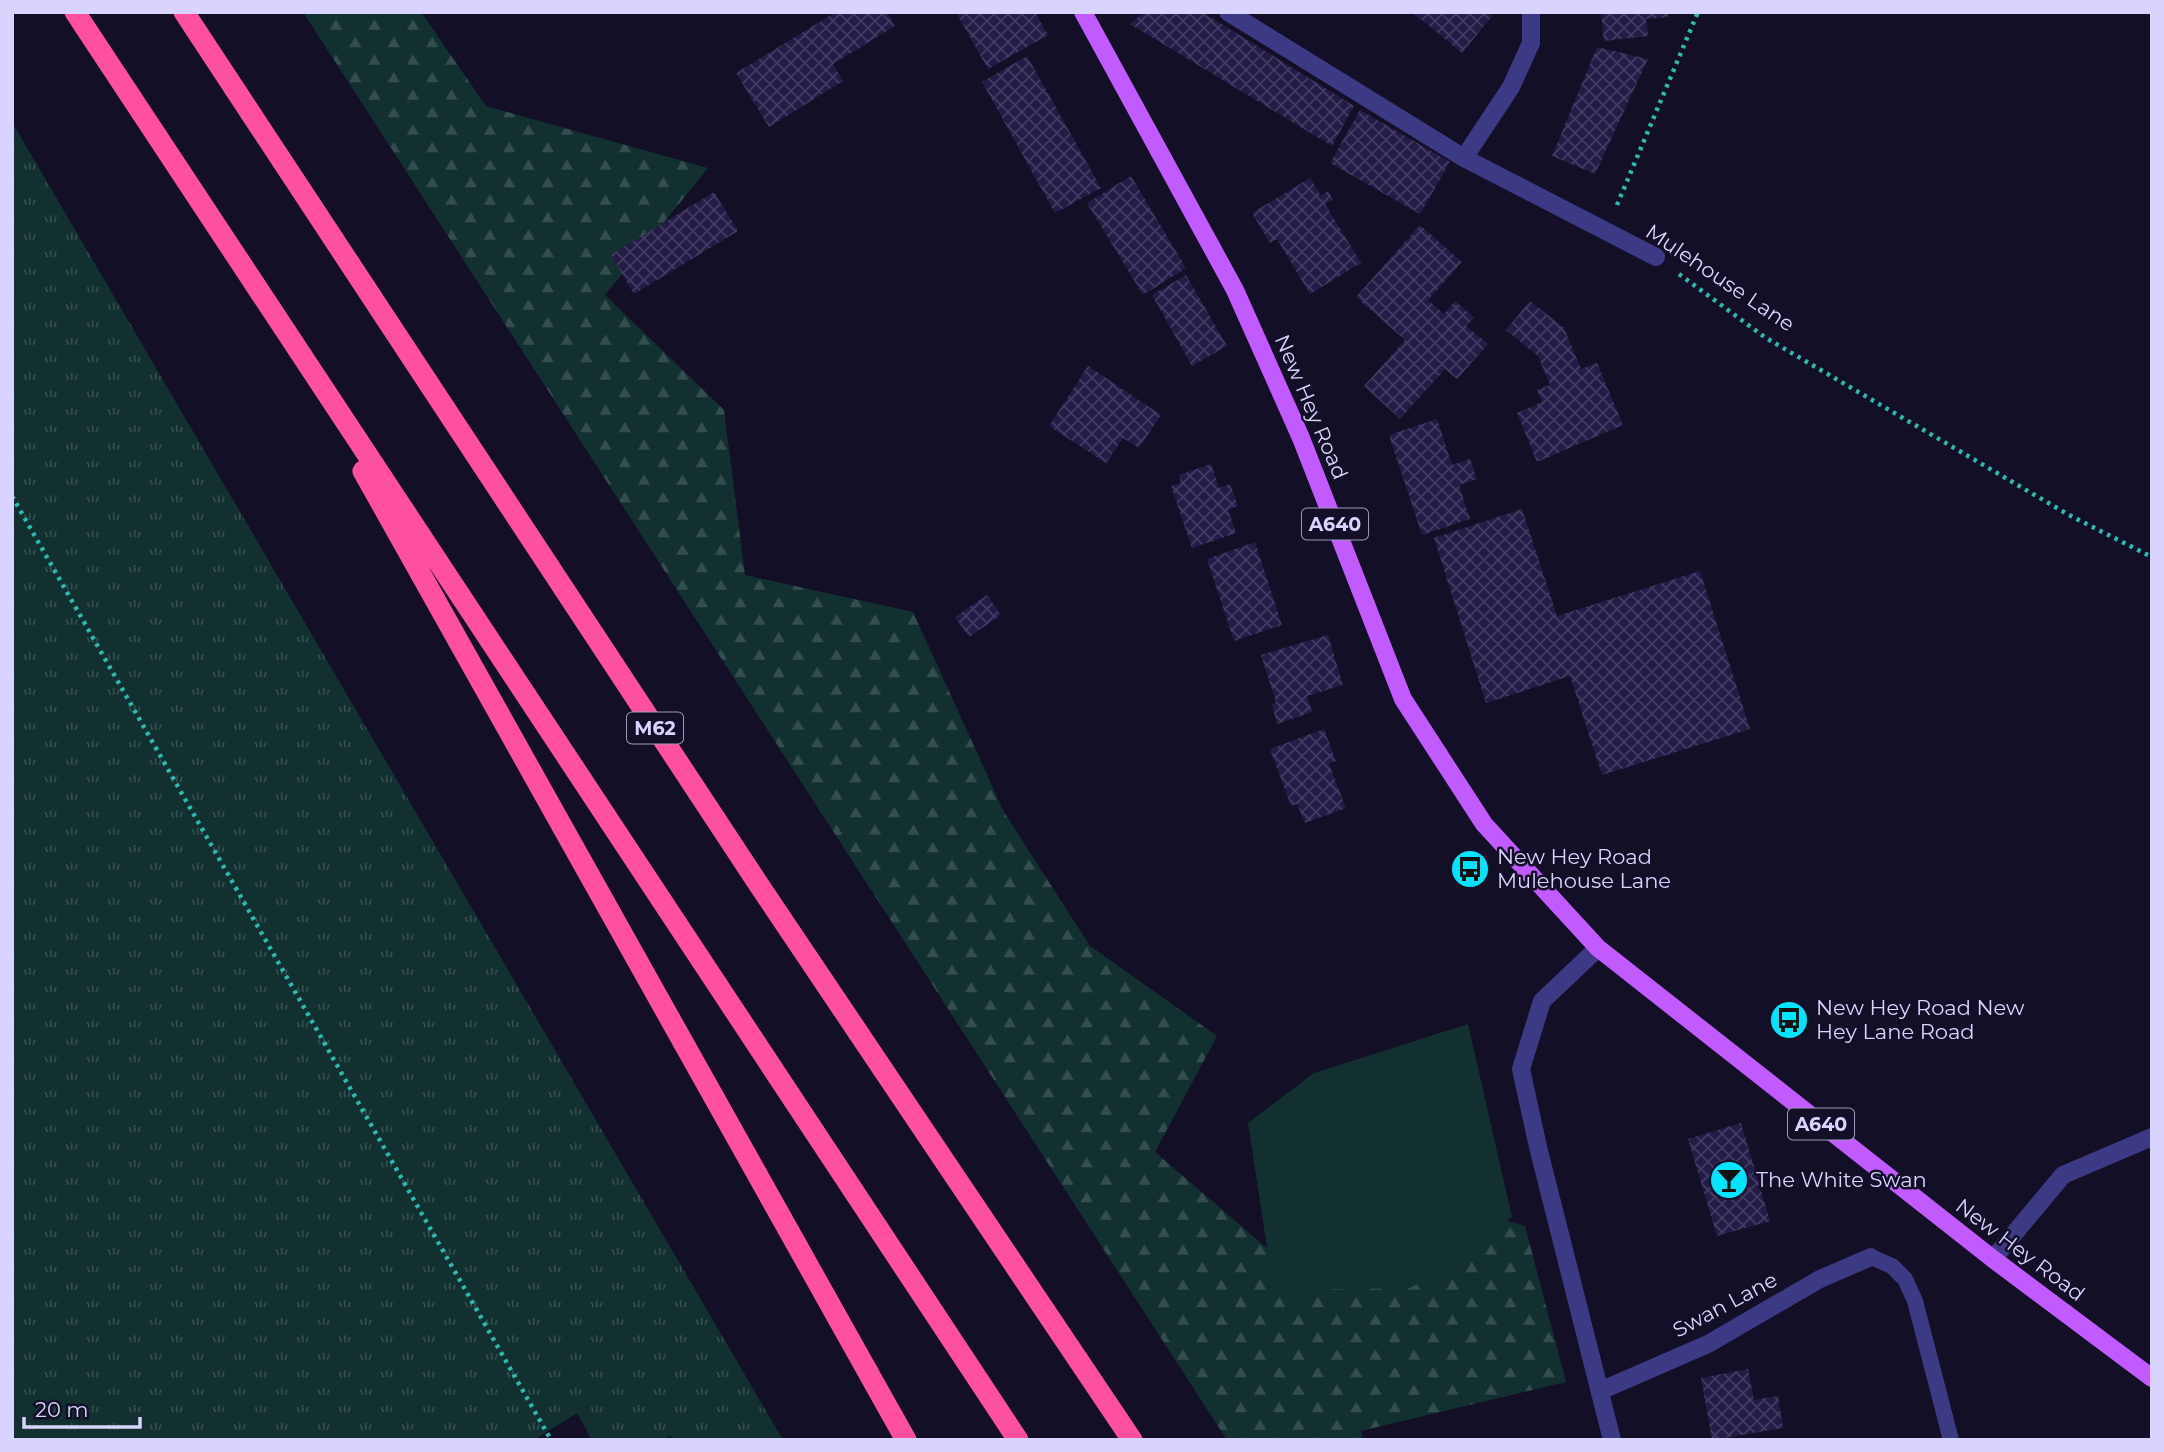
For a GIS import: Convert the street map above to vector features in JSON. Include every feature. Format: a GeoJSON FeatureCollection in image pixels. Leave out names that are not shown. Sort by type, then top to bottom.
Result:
{"type":"FeatureCollection","features":[{"type":"Feature","properties":{"kind":"highway"},"geometry":{"type":"LineString","coordinates":[[75,12],[1018,1440]]}},
{"type":"Feature","properties":{"kind":"highway","name":"M62"},"geometry":{"type":"LineString","coordinates":[[184,12],[759,885],[1132,1440]]}},
{"type":"Feature","properties":{"kind":"highway"},"geometry":{"type":"LineString","coordinates":[[276,318],[906,1440]]}},
{"type":"Feature","properties":{"kind":"main road","name":"New Hey Road"},"geometry":{"type":"LineString","coordinates":[[1083,12],[1235,290],[1301,438],[1403,699],[1484,824],[1598,948],[1993,1259],[2152,1378]]}},
{"type":"Feature","properties":{"kind":"street","name":"Mulehouse Lane"},"geometry":{"type":"LineString","coordinates":[[1228,12],[1464,158],[1656,257]]}},
{"type":"Feature","properties":{"kind":"street"},"geometry":{"type":"LineString","coordinates":[[1464,158],[1511,87],[1531,43],[1531,12]]}},
{"type":"Feature","properties":{"kind":"street"},"geometry":{"type":"LineString","coordinates":[[1598,948],[1542,1001],[1521,1069],[1612,1440]]}},
{"type":"Feature","properties":{"kind":"street"},"geometry":{"type":"LineString","coordinates":[[1993,1259],[2063,1175],[2152,1137]]}},
{"type":"Feature","properties":{"kind":"street","name":"Swan Lane"},"geometry":{"type":"LineString","coordinates":[[1600,1391],[1708,1344],[1820,1279],[1871,1257]]}},
{"type":"Feature","properties":{"kind":"lane"},"geometry":{"type":"LineString","coordinates":[[1871,1257],[1892,1266],[1905,1279],[1910,1290],[1951,1440]]}},
{"type":"Feature","properties":{"kind":"path"},"geometry":{"type":"LineString","coordinates":[[1606,231],[1698,12]]}},
{"type":"Feature","properties":{"kind":"path","name":"Mulehouse Lane"},"geometry":{"type":"LineString","coordinates":[[1656,257],[1766,338],[2069,515],[2152,557]]}},
{"type":"Feature","properties":{"kind":"path"},"geometry":{"type":"LineString","coordinates":[[12,495],[551,1440]]}},
{"type":"Feature","properties":{"kind":"green space"},"geometry":{"type":"Polygon","coordinates":[[[303,12],[421,12],[486,106],[708,168],[605,295],[724,410],[745,575],[913,612],[1004,812],[1090,946],[1217,1036],[1155,1152],[1303,1279],[1502,1219],[1525,1226],[1566,1382],[1361,1431],[1363,1440],[1227,1440],[303,12]]]}},
{"type":"Feature","properties":{"kind":"green space"},"geometry":{"type":"Polygon","coordinates":[[[12,122],[783,1440],[674,1440],[670,1436],[661,1440],[592,1440],[577,1413],[534,1440],[12,1440],[12,122]]]}},
{"type":"Feature","properties":{"kind":"green space"},"geometry":{"type":"Polygon","coordinates":[[[1468,1024],[1512,1217],[1475,1252],[1410,1288],[1288,1290],[1272,1280],[1248,1123],[1314,1073],[1468,1024]]]}},
{"type":"Feature","properties":{"kind":"building"},"geometry":{"type":"Polygon","coordinates":[[[836,12],[887,12],[895,26],[833,64],[843,81],[769,127],[736,73],[836,12]]]}},
{"type":"Feature","properties":{"kind":"building"},"geometry":{"type":"Polygon","coordinates":[[[956,12],[1035,12],[1048,35],[988,69],[956,12]]]}},
{"type":"Feature","properties":{"kind":"building"},"geometry":{"type":"Polygon","coordinates":[[[1144,12],[1202,12],[1354,106],[1332,146],[1130,24],[1144,12]]]}},
{"type":"Feature","properties":{"kind":"building"},"geometry":{"type":"Polygon","coordinates":[[[1412,12],[1488,12],[1492,16],[1462,53],[1412,12]]]}},
{"type":"Feature","properties":{"kind":"building"},"geometry":{"type":"Polygon","coordinates":[[[1601,12],[1668,12],[1668,17],[1646,19],[1648,36],[1604,41],[1601,12]]]}},
{"type":"Feature","properties":{"kind":"building"},"geometry":{"type":"Polygon","coordinates":[[[1597,47],[1648,59],[1595,174],[1552,156],[1597,47]]]}},
{"type":"Feature","properties":{"kind":"building"},"geometry":{"type":"Polygon","coordinates":[[[1027,56],[1101,188],[1055,213],[982,82],[1027,56]]]}},
{"type":"Feature","properties":{"kind":"building"},"geometry":{"type":"Polygon","coordinates":[[[1360,110],[1450,162],[1420,214],[1330,163],[1360,110]]]}},
{"type":"Feature","properties":{"kind":"building"},"geometry":{"type":"Polygon","coordinates":[[[1131,176],[1186,268],[1143,295],[1087,203],[1131,176]]]}},
{"type":"Feature","properties":{"kind":"building"},"geometry":{"type":"Polygon","coordinates":[[[1310,178],[1321,196],[1328,191],[1333,200],[1325,204],[1361,263],[1310,294],[1277,239],[1270,243],[1252,213],[1310,178]]]}},
{"type":"Feature","properties":{"kind":"building"},"geometry":{"type":"Polygon","coordinates":[[[714,192],[738,231],[634,294],[611,255],[714,192]]]}},
{"type":"Feature","properties":{"kind":"building"},"geometry":{"type":"Polygon","coordinates":[[[1420,225],[1462,262],[1428,300],[1444,314],[1455,301],[1474,317],[1466,326],[1488,344],[1457,379],[1445,369],[1400,419],[1364,386],[1405,340],[1356,297],[1420,225]]]}},
{"type":"Feature","properties":{"kind":"building"},"geometry":{"type":"Polygon","coordinates":[[[1186,275],[1227,346],[1192,366],[1152,295],[1186,275]]]}},
{"type":"Feature","properties":{"kind":"building"},"geometry":{"type":"Polygon","coordinates":[[[1530,301],[1564,328],[1581,369],[1597,363],[1623,425],[1537,462],[1517,413],[1542,402],[1537,390],[1550,385],[1538,356],[1506,330],[1530,301]]]}},
{"type":"Feature","properties":{"kind":"building"},"geometry":{"type":"Polygon","coordinates":[[[1088,366],[1161,415],[1139,448],[1123,438],[1106,463],[1049,426],[1088,366]]]}},
{"type":"Feature","properties":{"kind":"building"},"geometry":{"type":"Polygon","coordinates":[[[1437,419],[1452,465],[1470,459],[1477,479],[1459,485],[1470,519],[1422,535],[1389,435],[1437,419]]]}},
{"type":"Feature","properties":{"kind":"building"},"geometry":{"type":"Polygon","coordinates":[[[1211,464],[1219,488],[1230,484],[1238,506],[1228,510],[1236,533],[1192,548],[1171,486],[1181,483],[1179,475],[1211,464]]]}},
{"type":"Feature","properties":{"kind":"building"},"geometry":{"type":"Polygon","coordinates":[[[1522,509],[1557,616],[1700,571],[1750,729],[1602,775],[1570,676],[1486,703],[1434,538],[1522,509]]]}},
{"type":"Feature","properties":{"kind":"building"},"geometry":{"type":"Polygon","coordinates":[[[1255,542],[1282,625],[1234,641],[1207,559],[1255,542]]]}},
{"type":"Feature","properties":{"kind":"building"},"geometry":{"type":"Polygon","coordinates":[[[987,595],[1001,615],[969,637],[955,617],[987,595]]]}},
{"type":"Feature","properties":{"kind":"building"},"geometry":{"type":"Polygon","coordinates":[[[1328,635],[1343,685],[1307,696],[1312,712],[1277,724],[1272,705],[1276,702],[1261,655],[1328,635]]]}},
{"type":"Feature","properties":{"kind":"building"},"geometry":{"type":"Polygon","coordinates":[[[1324,729],[1336,761],[1329,764],[1346,808],[1305,823],[1297,804],[1291,806],[1270,749],[1324,729]]]}},
{"type":"Feature","properties":{"kind":"building","name":"The White Swan"},"geometry":{"type":"Polygon","coordinates":[[[1741,1123],[1770,1221],[1717,1236],[1688,1139],[1741,1123]]]}},
{"type":"Feature","properties":{"kind":"building"},"geometry":{"type":"Polygon","coordinates":[[[1748,1369],[1754,1400],[1778,1396],[1783,1428],[1712,1440],[1701,1378],[1748,1369]]]}},
{"type":"Feature","properties":{"kind":"place","name":"New Hey Road Mulehouse Lane"},"geometry":{"type":"Point","coordinates":[1470,869]}},
{"type":"Feature","properties":{"kind":"place","name":"New Hey Road New Hey Lane Road"},"geometry":{"type":"Point","coordinates":[1789,1020]}},
{"type":"Feature","properties":{"kind":"place","name":"The White Swan"},"geometry":{"type":"Point","coordinates":[1729,1180]}}]}
